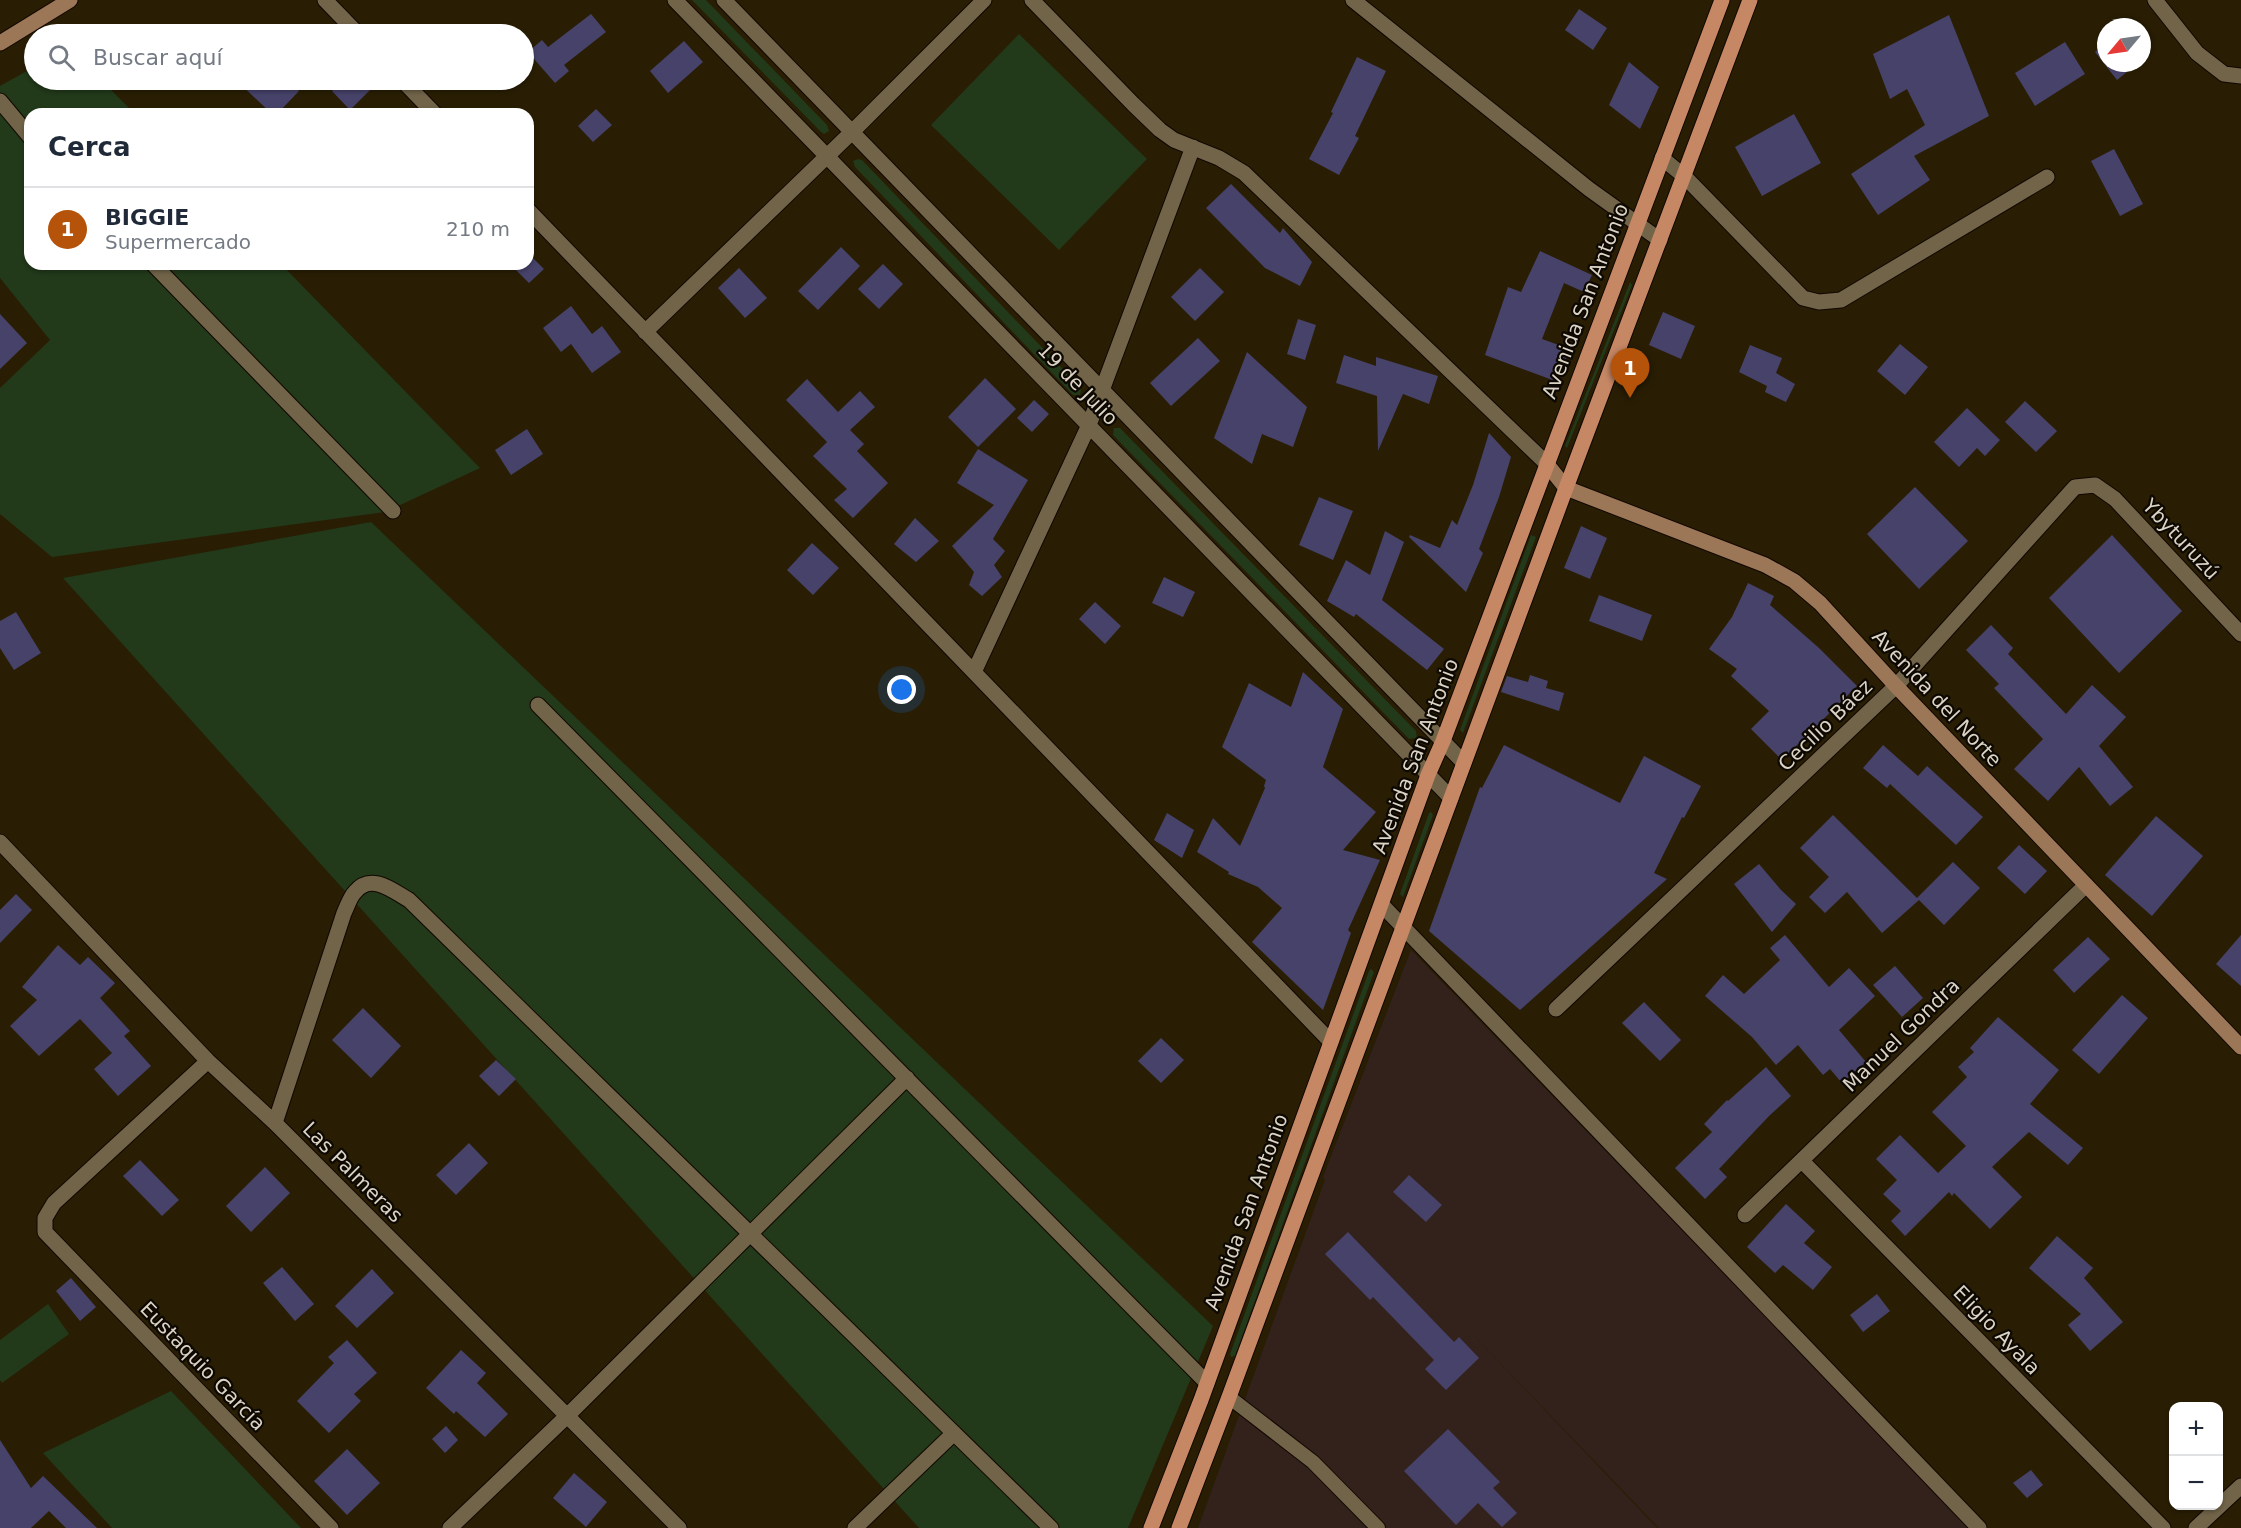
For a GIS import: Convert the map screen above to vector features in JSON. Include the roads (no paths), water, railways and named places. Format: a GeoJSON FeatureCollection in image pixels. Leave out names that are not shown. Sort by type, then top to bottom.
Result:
{"type":"FeatureCollection","features":[{"type":"Feature","properties":{"kind":"main road","name":"Avenida San Antonio"},"geometry":{"type":"LineString","coordinates":[[1151,1528],[1207,1383],[1428,775],[1443,741],[1722,0]]}},
{"type":"Feature","properties":{"kind":"main road"},"geometry":{"type":"LineString","coordinates":[[1179,1528],[1750,0]]}},
{"type":"Feature","properties":{"kind":"street"},"geometry":{"type":"LineString","coordinates":[[31,24],[70,0]]}},
{"type":"Feature","properties":{"kind":"street"},"geometry":{"type":"LineString","coordinates":[[325,0],[348,24]]}},
{"type":"Feature","properties":{"kind":"street","name":"19 de Julio"},"geometry":{"type":"LineString","coordinates":[[675,0],[1451,798]]}},
{"type":"Feature","properties":{"kind":"street","name":"19 de Julio"},"geometry":{"type":"LineString","coordinates":[[724,0],[1464,763]]}},
{"type":"Feature","properties":{"kind":"street"},"geometry":{"type":"LineString","coordinates":[[645,332],[827,157],[984,0]]}},
{"type":"Feature","properties":{"kind":"street"},"geometry":{"type":"LineString","coordinates":[[1032,0],[1160,130],[1174,140],[1219,158],[1244,173],[1546,463],[1566,488]]}},
{"type":"Feature","properties":{"kind":"street"},"geometry":{"type":"LineString","coordinates":[[1353,0],[1636,225],[1660,240]]}},
{"type":"Feature","properties":{"kind":"street"},"geometry":{"type":"LineString","coordinates":[[2155,0],[2197,53],[2224,74],[2241,76]]}},
{"type":"Feature","properties":{"kind":"street"},"geometry":{"type":"LineString","coordinates":[[0,43],[24,28]]}},
{"type":"Feature","properties":{"kind":"street"},"geometry":{"type":"LineString","coordinates":[[412,90],[429,108]]}},
{"type":"Feature","properties":{"kind":"street"},"geometry":{"type":"LineString","coordinates":[[0,101],[24,130]]}},
{"type":"Feature","properties":{"kind":"street"},"geometry":{"type":"LineString","coordinates":[[974,672],[1089,425],[1193,147]]}},
{"type":"Feature","properties":{"kind":"street"},"geometry":{"type":"LineString","coordinates":[[1662,158],[1685,177],[1803,298],[1819,302],[1840,300],[2048,177]]}},
{"type":"Feature","properties":{"kind":"street"},"geometry":{"type":"LineString","coordinates":[[534,216],[1331,1042]]}},
{"type":"Feature","properties":{"kind":"street"},"geometry":{"type":"LineString","coordinates":[[159,270],[393,511]]}},
{"type":"Feature","properties":{"kind":"street","name":"Cecilio Báez"},"geometry":{"type":"LineString","coordinates":[[1556,1009],[1896,686],[2075,487],[2095,485],[2115,499]]}},
{"type":"Feature","properties":{"kind":"street","name":"Avenida del Norte"},"geometry":{"type":"LineString","coordinates":[[1566,488],[1765,565],[1794,581],[1820,603],[1896,686],[2241,1047]]}},
{"type":"Feature","properties":{"kind":"street","name":"Ybyturuzú"},"geometry":{"type":"LineString","coordinates":[[2115,499],[2241,634]]}},
{"type":"Feature","properties":{"kind":"street"},"geometry":{"type":"LineString","coordinates":[[538,705],[1207,1383]]}},
{"type":"Feature","properties":{"kind":"street","name":"Las Palmeras"},"geometry":{"type":"LineString","coordinates":[[0,842],[208,1061],[274,1123],[679,1528]]}},
{"type":"Feature","properties":{"kind":"street"},"geometry":{"type":"LineString","coordinates":[[274,1123],[344,913],[354,892],[365,884],[376,882],[409,900],[1051,1528]]}},
{"type":"Feature","properties":{"kind":"street","name":"Manuel Gondra"},"geometry":{"type":"LineString","coordinates":[[1746,1215],[2086,885]]}},
{"type":"Feature","properties":{"kind":"street"},"geometry":{"type":"LineString","coordinates":[[1382,905],[1979,1528]]}},
{"type":"Feature","properties":{"kind":"street","name":"Eustaquio García"},"geometry":{"type":"LineString","coordinates":[[208,1061],[54,1203],[45,1218],[45,1233],[331,1528]]}},
{"type":"Feature","properties":{"kind":"street"},"geometry":{"type":"LineString","coordinates":[[450,1528],[566,1417],[907,1078]]}},
{"type":"Feature","properties":{"kind":"street","name":"Eligio Ayala"},"geometry":{"type":"LineString","coordinates":[[1802,1161],[2163,1528]]}},
{"type":"Feature","properties":{"kind":"street"},"geometry":{"type":"LineString","coordinates":[[855,1528],[954,1433]]}},
{"type":"Feature","properties":{"kind":"street"},"geometry":{"type":"LineString","coordinates":[[2196,1528],[2241,1486]]}},
{"type":"Feature","properties":{"kind":"lane"},"geometry":{"type":"LineString","coordinates":[[1229,1397],[1313,1462],[1378,1528]]}},
{"type":"Feature","properties":{"kind":"place","name":"BIGGIE"},"geometry":{"type":"Point","coordinates":[1630,398]}}]}
